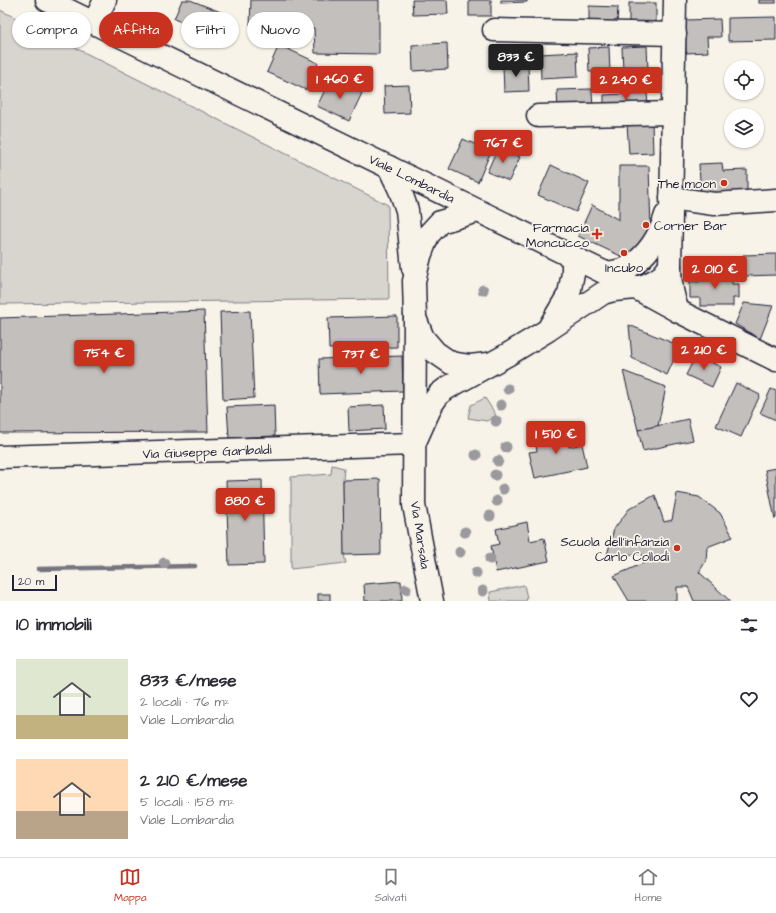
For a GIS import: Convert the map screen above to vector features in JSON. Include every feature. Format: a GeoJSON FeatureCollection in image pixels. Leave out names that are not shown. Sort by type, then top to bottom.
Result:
{"type":"FeatureCollection","features":[{"type":"Feature","properties":{"kind":"main road","name":"Viale Lombardia"},"geometry":{"type":"LineString","coordinates":[[47,0],[606,273],[776,360]]}},
{"type":"Feature","properties":{"kind":"main road"},"geometry":{"type":"LineString","coordinates":[[94,23],[105,0]]}},
{"type":"Feature","properties":{"kind":"main road"},"geometry":{"type":"LineString","coordinates":[[676,0],[670,280],[674,301],[678,311]]}},
{"type":"Feature","properties":{"kind":"main road"},"geometry":{"type":"LineString","coordinates":[[494,30],[675,34]]}},
{"type":"Feature","properties":{"kind":"main road"},"geometry":{"type":"LineString","coordinates":[[538,116],[673,113]]}},
{"type":"Feature","properties":{"kind":"main road","name":"Via Marsala"},"geometry":{"type":"LineString","coordinates":[[389,167],[400,190],[407,210],[416,318],[414,505],[432,601]]}},
{"type":"Feature","properties":{"kind":"main road"},"geometry":{"type":"LineString","coordinates":[[671,198],[714,204],[776,200]]}},
{"type":"Feature","properties":{"kind":"main road"},"geometry":{"type":"LineString","coordinates":[[606,273],[626,269],[642,257],[655,241],[664,225],[671,198]]}},
{"type":"Feature","properties":{"kind":"main road","name":"Via Marsala"},"geometry":{"type":"LineString","coordinates":[[414,281],[420,256],[428,235],[440,222],[478,211]]}},
{"type":"Feature","properties":{"kind":"main road","name":"Via Marsala"},"geometry":{"type":"LineString","coordinates":[[548,330],[569,294],[573,273],[573,257]]}},
{"type":"Feature","properties":{"kind":"main road"},"geometry":{"type":"LineString","coordinates":[[636,288],[639,264],[642,257]]}},
{"type":"Feature","properties":{"kind":"main road","name":"Via Marsala"},"geometry":{"type":"LineString","coordinates":[[414,444],[432,404],[439,394],[447,388],[548,330],[603,293],[646,285],[662,276],[670,266]]}},
{"type":"Feature","properties":{"kind":"main road","name":"Via Marsala"},"geometry":{"type":"LineString","coordinates":[[416,318],[424,338],[435,352],[451,363],[470,366],[491,363]]}},
{"type":"Feature","properties":{"kind":"main road","name":"Via Giuseppe Garibaldi"},"geometry":{"type":"LineString","coordinates":[[0,457],[414,444]]}},
{"type":"Feature","properties":{"kind":"shaded area"},"geometry":{"type":"Polygon","coordinates":[[[0,10],[12,16],[12,48],[76,48],[388,205],[389,299],[0,304],[0,10]]]}},
{"type":"Feature","properties":{"kind":"shaded area"},"geometry":{"type":"Polygon","coordinates":[[[485,398],[496,415],[487,421],[468,418],[471,405],[485,398]]]}},
{"type":"Feature","properties":{"kind":"shaded area"},"geometry":{"type":"Polygon","coordinates":[[[332,465],[344,468],[344,555],[346,563],[291,569],[291,477],[331,474],[332,465]]]}},
{"type":"Feature","properties":{"kind":"shaded area"},"geometry":{"type":"Polygon","coordinates":[[[524,585],[527,598],[526,601],[491,601],[490,592],[524,585]]]}},
{"type":"Feature","properties":{"kind":"building"},"geometry":{"type":"Polygon","coordinates":[[[182,0],[190,0],[221,12],[181,12],[181,22],[174,19],[182,0]]]}},
{"type":"Feature","properties":{"kind":"building"},"geometry":{"type":"Polygon","coordinates":[[[251,0],[379,0],[379,54],[315,53],[314,12],[251,12],[251,0]]]}},
{"type":"Feature","properties":{"kind":"building"},"geometry":{"type":"Polygon","coordinates":[[[412,0],[447,0],[448,14],[413,15],[412,0]]]}},
{"type":"Feature","properties":{"kind":"building"},"geometry":{"type":"Polygon","coordinates":[[[469,0],[491,0],[491,16],[469,16],[469,0]]]}},
{"type":"Feature","properties":{"kind":"building"},"geometry":{"type":"Polygon","coordinates":[[[501,0],[527,0],[527,2],[501,3],[501,0]]]}},
{"type":"Feature","properties":{"kind":"building"},"geometry":{"type":"Polygon","coordinates":[[[759,0],[776,0],[776,3],[759,3],[759,0]]]}},
{"type":"Feature","properties":{"kind":"building"},"geometry":{"type":"Polygon","coordinates":[[[629,3],[656,3],[656,26],[629,26],[629,3]]]}},
{"type":"Feature","properties":{"kind":"building"},"geometry":{"type":"Polygon","coordinates":[[[589,6],[618,7],[617,24],[589,23],[589,6]]]}},
{"type":"Feature","properties":{"kind":"building"},"geometry":{"type":"Polygon","coordinates":[[[776,17],[776,40],[728,41],[728,18],[776,17]]]}},
{"type":"Feature","properties":{"kind":"building"},"geometry":{"type":"Polygon","coordinates":[[[720,19],[721,37],[707,37],[708,52],[686,53],[685,20],[720,19]]]}},
{"type":"Feature","properties":{"kind":"building"},"geometry":{"type":"Polygon","coordinates":[[[447,43],[448,69],[413,71],[412,45],[447,43]]]}},
{"type":"Feature","properties":{"kind":"building"},"geometry":{"type":"Polygon","coordinates":[[[647,46],[648,71],[623,72],[622,47],[647,46]]]}},
{"type":"Feature","properties":{"kind":"building"},"geometry":{"type":"Polygon","coordinates":[[[609,47],[610,72],[589,72],[588,48],[609,47]]]}},
{"type":"Feature","properties":{"kind":"building"},"geometry":{"type":"Polygon","coordinates":[[[278,48],[286,48],[318,63],[306,90],[267,72],[278,48]]]}},
{"type":"Feature","properties":{"kind":"building"},"geometry":{"type":"Polygon","coordinates":[[[577,52],[578,77],[541,79],[540,54],[577,52]]]}},
{"type":"Feature","properties":{"kind":"building"},"geometry":{"type":"Polygon","coordinates":[[[528,65],[529,91],[504,92],[503,66],[528,65]]]}},
{"type":"Feature","properties":{"kind":"building"},"geometry":{"type":"Polygon","coordinates":[[[331,78],[362,93],[349,121],[317,106],[331,78]]]}},
{"type":"Feature","properties":{"kind":"building"},"geometry":{"type":"Polygon","coordinates":[[[409,85],[410,113],[385,114],[384,86],[409,85]]]}},
{"type":"Feature","properties":{"kind":"building"},"geometry":{"type":"Polygon","coordinates":[[[592,89],[593,111],[558,112],[557,90],[592,89]]]}},
{"type":"Feature","properties":{"kind":"building"},"geometry":{"type":"Polygon","coordinates":[[[647,93],[648,107],[604,109],[604,95],[647,93]]]}},
{"type":"Feature","properties":{"kind":"building"},"geometry":{"type":"Polygon","coordinates":[[[652,123],[653,153],[629,154],[627,124],[652,123]]]}},
{"type":"Feature","properties":{"kind":"building"},"geometry":{"type":"Polygon","coordinates":[[[484,134],[496,139],[478,182],[449,169],[463,139],[479,146],[484,134]]]}},
{"type":"Feature","properties":{"kind":"building"},"geometry":{"type":"Polygon","coordinates":[[[498,147],[520,157],[509,181],[487,172],[498,147]]]}},
{"type":"Feature","properties":{"kind":"building","name":"The moon"},"geometry":{"type":"Polygon","coordinates":[[[722,163],[723,171],[747,170],[747,196],[701,198],[699,164],[722,163]]]}},
{"type":"Feature","properties":{"kind":"building"},"geometry":{"type":"Polygon","coordinates":[[[551,165],[589,183],[576,212],[538,195],[551,165]]]}},
{"type":"Feature","properties":{"kind":"building"},"geometry":{"type":"Polygon","coordinates":[[[619,166],[649,166],[651,231],[627,259],[578,236],[592,205],[619,220],[619,166]]]}},
{"type":"Feature","properties":{"kind":"building"},"geometry":{"type":"Polygon","coordinates":[[[776,254],[776,275],[744,276],[743,255],[776,254]]]}},
{"type":"Feature","properties":{"kind":"building"},"geometry":{"type":"Polygon","coordinates":[[[732,273],[732,284],[739,284],[739,298],[733,298],[733,306],[700,306],[700,298],[690,298],[690,281],[699,282],[699,274],[732,273]]]}},
{"type":"Feature","properties":{"kind":"building"},"geometry":{"type":"Polygon","coordinates":[[[744,303],[773,306],[760,339],[735,324],[744,303]]]}},
{"type":"Feature","properties":{"kind":"building"},"geometry":{"type":"Polygon","coordinates":[[[204,311],[208,432],[0,433],[0,318],[204,311]]]}},
{"type":"Feature","properties":{"kind":"building"},"geometry":{"type":"Polygon","coordinates":[[[250,311],[254,398],[223,400],[220,312],[250,311]]]}},
{"type":"Feature","properties":{"kind":"building"},"geometry":{"type":"Polygon","coordinates":[[[397,316],[397,347],[329,349],[328,318],[397,316]]]}},
{"type":"Feature","properties":{"kind":"building"},"geometry":{"type":"Polygon","coordinates":[[[629,325],[680,346],[667,375],[632,358],[629,325]]]}},
{"type":"Feature","properties":{"kind":"building"},"geometry":{"type":"Polygon","coordinates":[[[696,355],[721,367],[712,387],[686,375],[696,355]]]}},
{"type":"Feature","properties":{"kind":"building"},"geometry":{"type":"Polygon","coordinates":[[[402,356],[403,391],[320,394],[319,359],[402,356]]]}},
{"type":"Feature","properties":{"kind":"building"},"geometry":{"type":"Polygon","coordinates":[[[623,371],[666,387],[658,426],[638,430],[623,371]]]}},
{"type":"Feature","properties":{"kind":"building"},"geometry":{"type":"Polygon","coordinates":[[[736,383],[760,395],[741,437],[716,426],[736,383]]]}},
{"type":"Feature","properties":{"kind":"building"},"geometry":{"type":"Polygon","coordinates":[[[771,389],[776,391],[776,420],[760,413],[771,389]]]}},
{"type":"Feature","properties":{"kind":"building"},"geometry":{"type":"Polygon","coordinates":[[[274,405],[275,436],[229,438],[227,407],[274,405]]]}},
{"type":"Feature","properties":{"kind":"building"},"geometry":{"type":"Polygon","coordinates":[[[384,405],[385,429],[349,431],[348,407],[384,405]]]}},
{"type":"Feature","properties":{"kind":"building"},"geometry":{"type":"Polygon","coordinates":[[[688,419],[693,440],[643,451],[638,430],[688,419]]]}},
{"type":"Feature","properties":{"kind":"building"},"geometry":{"type":"Polygon","coordinates":[[[565,429],[569,447],[582,444],[587,467],[535,478],[529,452],[537,451],[534,435],[565,429]]]}},
{"type":"Feature","properties":{"kind":"building"},"geometry":{"type":"Polygon","coordinates":[[[776,468],[776,518],[775,519],[765,470],[776,468]]]}},
{"type":"Feature","properties":{"kind":"building"},"geometry":{"type":"Polygon","coordinates":[[[380,479],[381,554],[344,555],[343,480],[380,479]]]}},
{"type":"Feature","properties":{"kind":"building"},"geometry":{"type":"Polygon","coordinates":[[[262,480],[264,564],[229,565],[226,481],[262,480]]]}},
{"type":"Feature","properties":{"kind":"building"},"geometry":{"type":"Polygon","coordinates":[[[677,493],[699,497],[720,513],[733,537],[707,547],[706,561],[699,572],[730,601],[694,601],[688,587],[677,587],[677,601],[629,601],[614,576],[644,563],[642,554],[607,555],[614,529],[629,509],[655,495],[664,522],[672,520],[677,493]]]}},
{"type":"Feature","properties":{"kind":"building"},"geometry":{"type":"Polygon","coordinates":[[[527,522],[530,541],[544,538],[549,561],[496,572],[491,546],[499,544],[496,529],[527,522]]]}},
{"type":"Feature","properties":{"kind":"building"},"geometry":{"type":"Polygon","coordinates":[[[401,581],[402,601],[365,601],[364,584],[401,581]]]}},
{"type":"Feature","properties":{"kind":"building"},"geometry":{"type":"Polygon","coordinates":[[[318,594],[330,594],[330,601],[318,601],[318,594]]]}},
{"type":"Feature","properties":{"kind":"waterway"},"geometry":{"type":"LineString","coordinates":[[38,569],[195,566]]}},
{"type":"Feature","properties":{"kind":"place","name":"The moon"},"geometry":{"type":"Point","coordinates":[724,183]}},
{"type":"Feature","properties":{"kind":"place","name":"Corner Bar"},"geometry":{"type":"Point","coordinates":[646,225]}},
{"type":"Feature","properties":{"kind":"place","name":"Farmacia Moncucco"},"geometry":{"type":"Point","coordinates":[597,234]}},
{"type":"Feature","properties":{"kind":"place","name":"Incubo"},"geometry":{"type":"Point","coordinates":[624,253]}},
{"type":"Feature","properties":{"kind":"place","name":"Scuola dell'infanzia Carlo Collodi"},"geometry":{"type":"Point","coordinates":[677,548]}}]}
